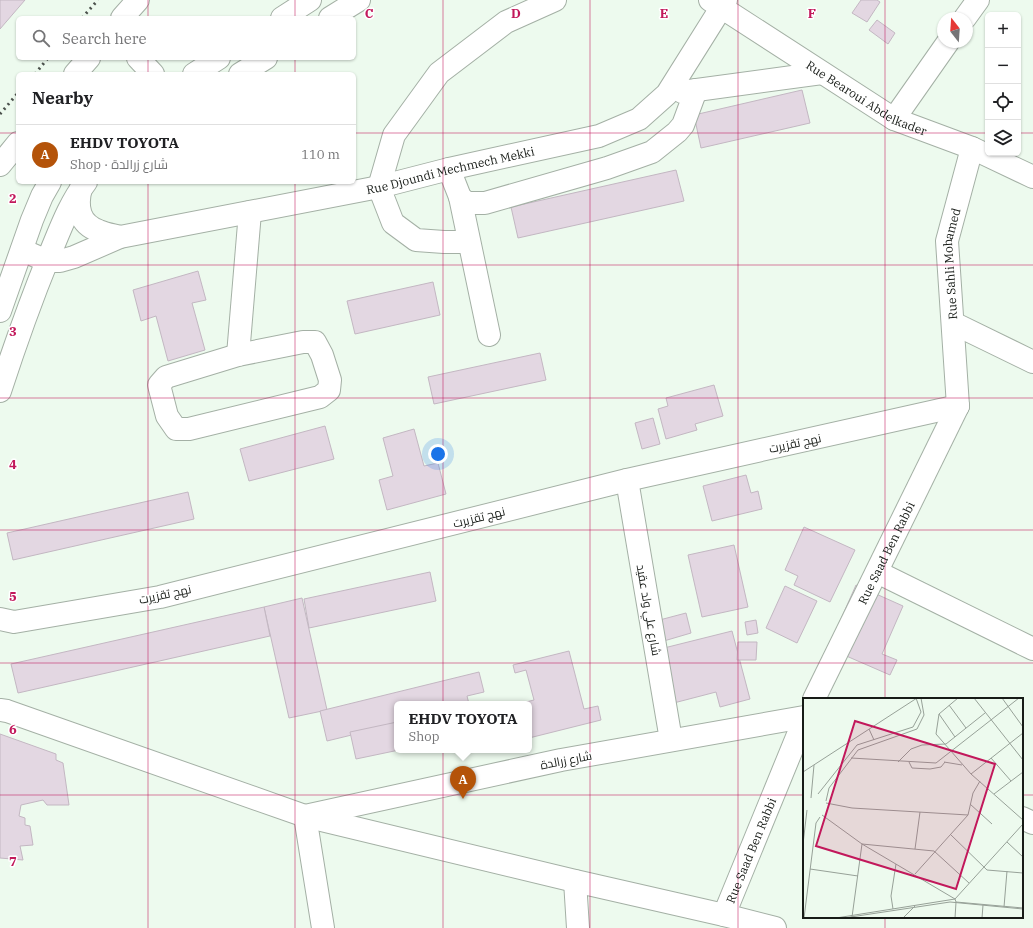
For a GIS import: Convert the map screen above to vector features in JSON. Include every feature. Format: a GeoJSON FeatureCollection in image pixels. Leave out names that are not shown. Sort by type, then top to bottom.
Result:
{"type":"FeatureCollection","features":[{"type":"Feature","properties":{"kind":"street"},"geometry":{"type":"LineString","coordinates":[[124,16],[138,0]]}},
{"type":"Feature","properties":{"kind":"street"},"geometry":{"type":"LineString","coordinates":[[285,16],[310,0]]}},
{"type":"Feature","properties":{"kind":"street"},"geometry":{"type":"LineString","coordinates":[[333,16],[359,0]]}},
{"type":"Feature","properties":{"kind":"street"},"geometry":{"type":"LineString","coordinates":[[469,242],[416,240],[393,223],[379,187],[394,135],[439,73],[506,22],[555,0]]}},
{"type":"Feature","properties":{"kind":"street"},"geometry":{"type":"LineString","coordinates":[[969,12],[978,0]]}},
{"type":"Feature","properties":{"kind":"street","name":"Rue Djoundi Mechmech Mekki"},"geometry":{"type":"LineString","coordinates":[[120,237],[379,187],[449,169],[599,136],[639,119],[667,94],[719,3]]}},
{"type":"Feature","properties":{"kind":"street","name":"Rue Bearoui Abdelkader"},"geometry":{"type":"LineString","coordinates":[[719,3],[822,73],[894,118],[972,148],[1033,177]]}},
{"type":"Feature","properties":{"kind":"street"},"geometry":{"type":"LineString","coordinates":[[894,118],[944,48]]}},
{"type":"Feature","properties":{"kind":"street"},"geometry":{"type":"LineString","coordinates":[[77,72],[87,60]]}},
{"type":"Feature","properties":{"kind":"street"},"geometry":{"type":"LineString","coordinates":[[140,60],[151,72]]}},
{"type":"Feature","properties":{"kind":"street"},"geometry":{"type":"LineString","coordinates":[[197,72],[216,60]]}},
{"type":"Feature","properties":{"kind":"street"},"geometry":{"type":"LineString","coordinates":[[243,72],[263,60]]}},
{"type":"Feature","properties":{"kind":"street"},"geometry":{"type":"LineString","coordinates":[[667,94],[822,73]]}},
{"type":"Feature","properties":{"kind":"street"},"geometry":{"type":"LineString","coordinates":[[460,197],[467,203],[485,203],[608,168],[652,152],[677,132],[683,125],[696,90]]}},
{"type":"Feature","properties":{"kind":"street"},"geometry":{"type":"LineString","coordinates":[[0,164],[16,145]]}},
{"type":"Feature","properties":{"kind":"street","name":"Rue Sahli Mohamed"},"geometry":{"type":"LineString","coordinates":[[958,406],[947,241],[972,148]]}},
{"type":"Feature","properties":{"kind":"street"},"geometry":{"type":"LineString","coordinates":[[449,169],[460,197],[489,335]]}},
{"type":"Feature","properties":{"kind":"street"},"geometry":{"type":"LineString","coordinates":[[0,311],[42,196],[49,184]]}},
{"type":"Feature","properties":{"kind":"street"},"geometry":{"type":"LineString","coordinates":[[84,185],[78,199],[82,218],[88,226],[99,232],[120,237]]}},
{"type":"Feature","properties":{"kind":"street"},"geometry":{"type":"LineString","coordinates":[[0,391],[47,260],[69,209],[84,185]]}},
{"type":"Feature","properties":{"kind":"street"},"geometry":{"type":"LineString","coordinates":[[238,354],[250,212]]}},
{"type":"Feature","properties":{"kind":"street"},"geometry":{"type":"LineString","coordinates":[[22,250],[47,260],[60,261],[74,257],[120,237]]}},
{"type":"Feature","properties":{"kind":"street"},"geometry":{"type":"LineString","coordinates":[[953,323],[1033,362]]}},
{"type":"Feature","properties":{"kind":"street"},"geometry":{"type":"LineString","coordinates":[[304,342],[314,342],[322,355],[330,380],[329,390],[320,397],[189,429],[176,429],[167,416],[159,385],[166,377],[238,354],[304,342]]}},
{"type":"Feature","properties":{"kind":"street","name":"نهج تقزيرت"},"geometry":{"type":"LineString","coordinates":[[0,619],[14,622],[160,597],[626,480],[958,406]]}},
{"type":"Feature","properties":{"kind":"street","name":"Rue Saad Ben Rabbi"},"geometry":{"type":"LineString","coordinates":[[814,698],[958,406]]}},
{"type":"Feature","properties":{"kind":"street","name":"شارع علي ولد عقيد"},"geometry":{"type":"LineString","coordinates":[[626,480],[671,740]]}},
{"type":"Feature","properties":{"kind":"street"},"geometry":{"type":"LineString","coordinates":[[877,572],[1033,649]]}},
{"type":"Feature","properties":{"kind":"street"},"geometry":{"type":"LineString","coordinates":[[0,710],[7,711],[305,816],[775,928]]}},
{"type":"Feature","properties":{"kind":"street","name":"شارع زرالدة"},"geometry":{"type":"LineString","coordinates":[[305,816],[561,760],[803,718]]}},
{"type":"Feature","properties":{"kind":"street","name":"Rue Saad Ben Rabbi"},"geometry":{"type":"LineString","coordinates":[[724,915],[803,720]]}},
{"type":"Feature","properties":{"kind":"street"},"geometry":{"type":"LineString","coordinates":[[305,816],[323,928]]}},
{"type":"Feature","properties":{"kind":"street"},"geometry":{"type":"LineString","coordinates":[[1023,818],[1033,823]]}},
{"type":"Feature","properties":{"kind":"street"},"geometry":{"type":"LineString","coordinates":[[575,881],[578,928]]}},
{"type":"Feature","properties":{"kind":"building"},"geometry":{"type":"Polygon","coordinates":[[[0,0],[25,0],[0,29],[0,0]]]}},
{"type":"Feature","properties":{"kind":"building"},"geometry":{"type":"Polygon","coordinates":[[[861,0],[877,0],[880,2],[867,22],[852,13],[861,0]]]}},
{"type":"Feature","properties":{"kind":"building"},"geometry":{"type":"Polygon","coordinates":[[[877,20],[895,33],[888,44],[869,30],[877,20]]]}},
{"type":"Feature","properties":{"kind":"building"},"geometry":{"type":"Polygon","coordinates":[[[802,90],[810,123],[701,148],[694,115],[802,90]]]}},
{"type":"Feature","properties":{"kind":"building"},"geometry":{"type":"Polygon","coordinates":[[[676,170],[684,201],[518,238],[511,207],[676,170]]]}},
{"type":"Feature","properties":{"kind":"building"},"geometry":{"type":"Polygon","coordinates":[[[198,271],[206,300],[192,303],[205,350],[168,361],[156,316],[141,321],[133,290],[198,271]]]}},
{"type":"Feature","properties":{"kind":"building"},"geometry":{"type":"Polygon","coordinates":[[[433,282],[440,315],[355,334],[347,301],[433,282]]]}},
{"type":"Feature","properties":{"kind":"building"},"geometry":{"type":"Polygon","coordinates":[[[540,353],[546,380],[434,404],[428,377],[540,353]]]}},
{"type":"Feature","properties":{"kind":"building"},"geometry":{"type":"Polygon","coordinates":[[[714,385],[723,416],[695,424],[697,430],[666,439],[658,409],[668,406],[666,398],[714,385]]]}},
{"type":"Feature","properties":{"kind":"building"},"geometry":{"type":"Polygon","coordinates":[[[653,418],[660,444],[642,449],[635,423],[653,418]]]}},
{"type":"Feature","properties":{"kind":"building"},"geometry":{"type":"Polygon","coordinates":[[[325,426],[334,459],[249,481],[240,449],[325,426]]]}},
{"type":"Feature","properties":{"kind":"building"},"geometry":{"type":"Polygon","coordinates":[[[414,429],[424,466],[438,463],[446,494],[387,510],[379,480],[393,476],[383,438],[414,429]]]}},
{"type":"Feature","properties":{"kind":"building"},"geometry":{"type":"Polygon","coordinates":[[[746,475],[751,493],[758,491],[762,509],[712,521],[703,486],[746,475]]]}},
{"type":"Feature","properties":{"kind":"building"},"geometry":{"type":"Polygon","coordinates":[[[188,492],[194,519],[13,560],[7,533],[188,492]]]}},
{"type":"Feature","properties":{"kind":"building"},"geometry":{"type":"Polygon","coordinates":[[[804,527],[855,550],[830,602],[794,585],[798,576],[785,570],[804,527]]]}},
{"type":"Feature","properties":{"kind":"building"},"geometry":{"type":"Polygon","coordinates":[[[734,545],[748,607],[702,617],[688,555],[734,545]]]}},
{"type":"Feature","properties":{"kind":"building"},"geometry":{"type":"Polygon","coordinates":[[[430,572],[436,601],[309,628],[304,599],[430,572]]]}},
{"type":"Feature","properties":{"kind":"building"},"geometry":{"type":"Polygon","coordinates":[[[856,585],[903,606],[882,654],[897,660],[890,675],[828,648],[856,585]]]}},
{"type":"Feature","properties":{"kind":"building"},"geometry":{"type":"Polygon","coordinates":[[[785,586],[817,601],[797,643],[766,628],[785,586]]]}},
{"type":"Feature","properties":{"kind":"building"},"geometry":{"type":"Polygon","coordinates":[[[302,598],[327,710],[289,718],[264,607],[302,598]]]}},
{"type":"Feature","properties":{"kind":"building"},"geometry":{"type":"Polygon","coordinates":[[[264,607],[270,636],[18,693],[11,664],[264,607]]]}},
{"type":"Feature","properties":{"kind":"building"},"geometry":{"type":"Polygon","coordinates":[[[686,613],[691,633],[657,643],[652,622],[686,613]]]}},
{"type":"Feature","properties":{"kind":"building"},"geometry":{"type":"Polygon","coordinates":[[[756,620],[758,633],[747,635],[745,622],[756,620]]]}},
{"type":"Feature","properties":{"kind":"building"},"geometry":{"type":"Polygon","coordinates":[[[732,631],[750,699],[720,707],[716,692],[666,705],[652,651],[732,631]]]}},
{"type":"Feature","properties":{"kind":"building"},"geometry":{"type":"Polygon","coordinates":[[[738,642],[757,642],[756,660],[737,660],[738,642]]]}},
{"type":"Feature","properties":{"kind":"building"},"geometry":{"type":"Polygon","coordinates":[[[569,651],[584,709],[598,706],[601,720],[532,737],[532,701],[530,701],[534,700],[526,670],[515,673],[513,665],[569,651]]]}},
{"type":"Feature","properties":{"kind":"building"},"geometry":{"type":"Polygon","coordinates":[[[479,672],[484,692],[467,696],[468,701],[394,701],[394,725],[327,741],[320,711],[479,672]]]}},
{"type":"Feature","properties":{"kind":"building"},"geometry":{"type":"Polygon","coordinates":[[[394,723],[394,751],[356,759],[350,732],[394,723]]]}},
{"type":"Feature","properties":{"kind":"building"},"geometry":{"type":"Polygon","coordinates":[[[0,734],[56,754],[56,760],[63,763],[69,805],[47,805],[43,800],[21,805],[19,816],[25,818],[25,825],[30,826],[33,845],[20,846],[23,860],[0,858],[0,734]]]}},
{"type":"Feature","properties":{"kind":"railway"},"geometry":{"type":"LineString","coordinates":[[84,16],[98,0]]}},
{"type":"Feature","properties":{"kind":"railway"},"geometry":{"type":"LineString","coordinates":[[37,72],[46,60]]}},
{"type":"Feature","properties":{"kind":"railway"},"geometry":{"type":"LineString","coordinates":[[0,114],[16,95]]}},
{"type":"Feature","properties":{"kind":"place","name":"EHDV TOYOTA"},"geometry":{"type":"Point","coordinates":[463,799]}}]}
